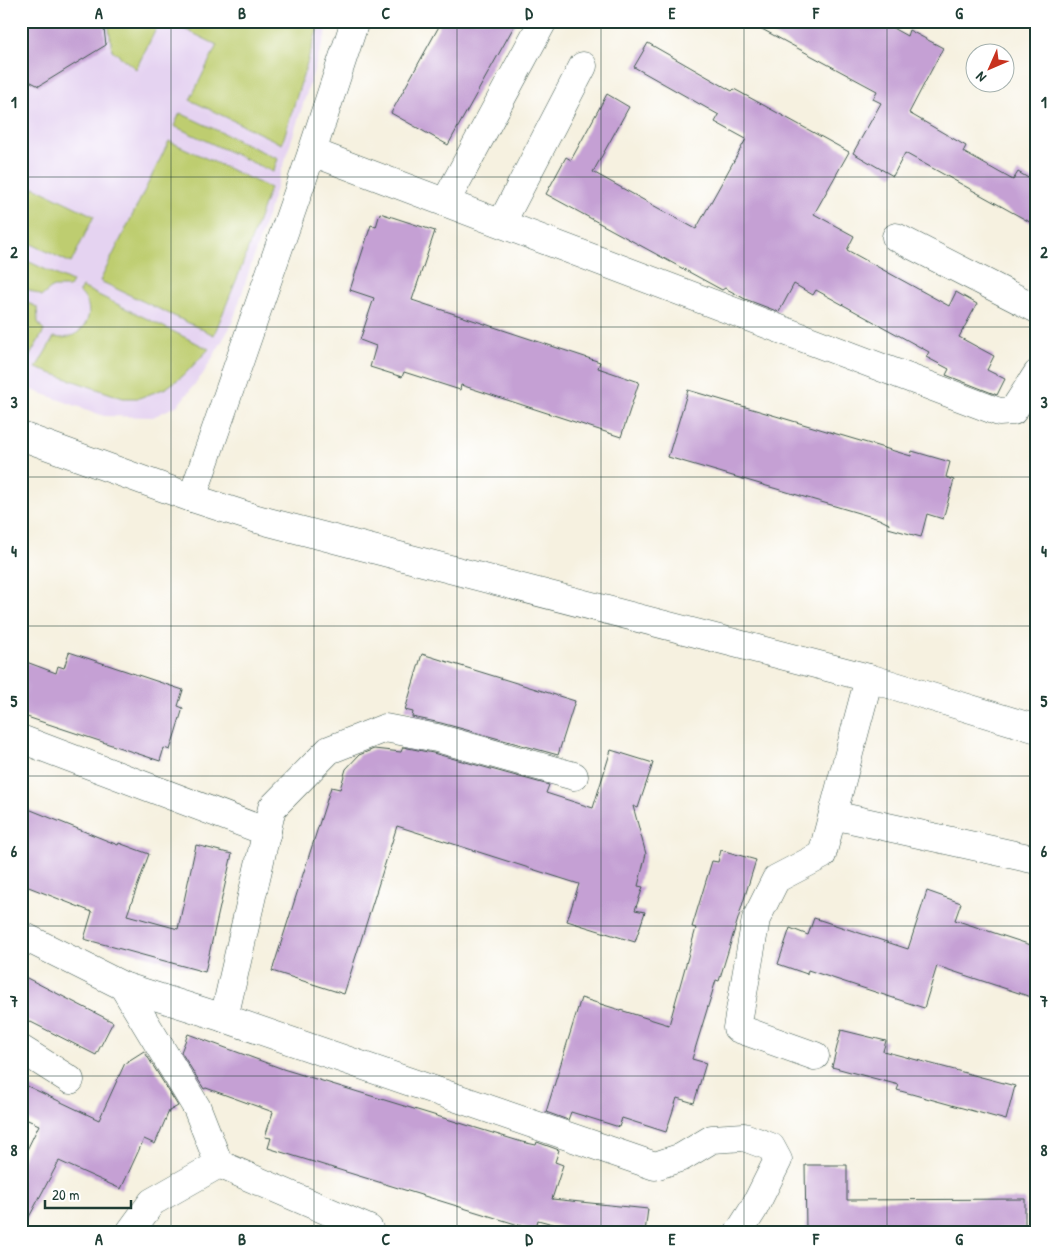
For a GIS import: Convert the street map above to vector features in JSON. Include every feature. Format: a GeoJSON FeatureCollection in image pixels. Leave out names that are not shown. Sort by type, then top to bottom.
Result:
{"type":"FeatureCollection","features":[{"type":"Feature","properties":{"kind":"street"},"geometry":{"type":"LineString","coordinates":[[192,498],[312,152],[355,21]]}},
{"type":"Feature","properties":{"kind":"street"},"geometry":{"type":"LineString","coordinates":[[446,201],[543,21]]}},
{"type":"Feature","properties":{"kind":"street"},"geometry":{"type":"LineString","coordinates":[[502,222],[583,66]]}},
{"type":"Feature","properties":{"kind":"street"},"geometry":{"type":"LineString","coordinates":[[312,152],[502,222],[999,412],[1013,410],[1037,374]]}},
{"type":"Feature","properties":{"kind":"street"},"geometry":{"type":"LineString","coordinates":[[896,237],[1037,309]]}},
{"type":"Feature","properties":{"kind":"street"},"geometry":{"type":"LineString","coordinates":[[21,436],[192,498],[258,519],[869,678],[1037,730]]}},
{"type":"Feature","properties":{"kind":"street"},"geometry":{"type":"LineString","coordinates":[[815,1056],[738,1028],[756,919],[776,879],[822,855],[869,678]]}},
{"type":"Feature","properties":{"kind":"street"},"geometry":{"type":"LineString","coordinates":[[224,1018],[272,808],[329,750],[385,728],[437,738],[574,776]]}},
{"type":"Feature","properties":{"kind":"street"},"geometry":{"type":"LineString","coordinates":[[21,739],[267,832]]}},
{"type":"Feature","properties":{"kind":"street"},"geometry":{"type":"LineString","coordinates":[[833,815],[1037,860]]}},
{"type":"Feature","properties":{"kind":"street"},"geometry":{"type":"LineString","coordinates":[[21,935],[123,986],[224,1018],[655,1166],[682,1157],[712,1139],[744,1137],[771,1147],[778,1160],[740,1232]]}},
{"type":"Feature","properties":{"kind":"street"},"geometry":{"type":"LineString","coordinates":[[123,986],[196,1108],[219,1164],[369,1229]]}},
{"type":"Feature","properties":{"kind":"street"},"geometry":{"type":"LineString","coordinates":[[21,1049],[70,1080]]}},
{"type":"Feature","properties":{"kind":"street"},"geometry":{"type":"LineString","coordinates":[[130,1232],[152,1202],[219,1164]]}},
{"type":"Feature","properties":{"kind":"shaded area"},"geometry":{"type":"Polygon","coordinates":[[[21,21],[330,21],[232,324],[203,374],[178,405],[153,417],[104,416],[21,386],[21,21]]]}},
{"type":"Feature","properties":{"kind":"green space"},"geometry":{"type":"Polygon","coordinates":[[[108,21],[160,21],[136,69],[112,50],[108,21]]]}},
{"type":"Feature","properties":{"kind":"green space"},"geometry":{"type":"Polygon","coordinates":[[[175,21],[320,21],[282,144],[190,100],[217,45],[174,24],[175,21]]]}},
{"type":"Feature","properties":{"kind":"green space"},"geometry":{"type":"Polygon","coordinates":[[[180,113],[278,159],[273,172],[174,126],[180,113]]]}},
{"type":"Feature","properties":{"kind":"green space"},"geometry":{"type":"Polygon","coordinates":[[[169,141],[270,188],[240,271],[214,335],[100,281],[169,141]]]}},
{"type":"Feature","properties":{"kind":"green space"},"geometry":{"type":"Polygon","coordinates":[[[34,187],[94,216],[71,263],[21,239],[21,212],[34,187]]]}},
{"type":"Feature","properties":{"kind":"green space"},"geometry":{"type":"Polygon","coordinates":[[[21,258],[72,282],[69,287],[53,287],[42,296],[21,286],[21,258]]]}},
{"type":"Feature","properties":{"kind":"green space"},"geometry":{"type":"Polygon","coordinates":[[[82,287],[209,349],[183,376],[166,388],[139,398],[123,398],[36,368],[54,337],[64,338],[73,336],[85,324],[89,308],[86,300],[79,292],[82,287]]]}},
{"type":"Feature","properties":{"kind":"green space"},"geometry":{"type":"Polygon","coordinates":[[[21,300],[37,307],[38,322],[44,331],[25,364],[21,363],[21,300]]]}},
{"type":"Feature","properties":{"kind":"building"},"geometry":{"type":"Polygon","coordinates":[[[21,21],[103,21],[106,45],[39,86],[21,77],[21,21]]]}},
{"type":"Feature","properties":{"kind":"building"},"geometry":{"type":"Polygon","coordinates":[[[442,21],[517,21],[448,145],[391,113],[442,21]]]}},
{"type":"Feature","properties":{"kind":"building"},"geometry":{"type":"Polygon","coordinates":[[[747,21],[880,21],[907,36],[909,30],[943,48],[909,113],[966,146],[963,152],[1013,180],[1018,172],[1037,183],[1037,226],[905,153],[893,176],[853,153],[881,103],[873,99],[877,91],[747,21]]]}},
{"type":"Feature","properties":{"kind":"building"},"geometry":{"type":"Polygon","coordinates":[[[648,43],[732,91],[734,89],[849,152],[814,214],[854,236],[847,250],[949,306],[956,292],[977,304],[959,337],[994,356],[987,370],[1005,379],[997,395],[946,375],[949,369],[926,357],[929,352],[816,290],[813,295],[794,284],[779,312],[745,299],[725,288],[722,290],[546,194],[566,157],[571,160],[607,94],[629,107],[593,172],[696,229],[746,139],[715,122],[719,115],[634,67],[648,43]]]}},
{"type":"Feature","properties":{"kind":"building"},"geometry":{"type":"Polygon","coordinates":[[[380,213],[435,231],[412,300],[600,362],[598,368],[639,382],[621,437],[461,385],[460,390],[404,372],[402,377],[370,367],[376,346],[360,340],[374,298],[350,290],[371,225],[376,227],[380,213]]]}},
{"type":"Feature","properties":{"kind":"building"},"geometry":{"type":"Polygon","coordinates":[[[688,390],[911,456],[912,451],[950,462],[946,477],[954,480],[943,519],[927,514],[921,537],[888,528],[889,524],[879,519],[668,457],[688,390]]]}},
{"type":"Feature","properties":{"kind":"building"},"geometry":{"type":"Polygon","coordinates":[[[69,652],[183,690],[178,706],[183,708],[170,750],[164,748],[160,761],[21,715],[21,660],[56,673],[58,666],[64,668],[69,652]]]}},
{"type":"Feature","properties":{"kind":"building"},"geometry":{"type":"Polygon","coordinates":[[[422,654],[575,701],[558,755],[412,717],[413,712],[405,710],[422,654]]]}},
{"type":"Feature","properties":{"kind":"building"},"geometry":{"type":"Polygon","coordinates":[[[403,747],[433,753],[549,785],[546,793],[593,808],[611,750],[653,763],[638,808],[633,806],[646,854],[638,886],[643,887],[635,910],[645,912],[635,942],[567,921],[579,884],[397,826],[344,994],[272,971],[331,787],[340,789],[346,769],[359,755],[374,749],[401,752],[403,747]]]}},
{"type":"Feature","properties":{"kind":"building"},"geometry":{"type":"Polygon","coordinates":[[[21,806],[118,845],[119,843],[149,854],[127,915],[178,929],[196,845],[232,854],[205,972],[84,939],[92,912],[21,884],[21,806]]]}},
{"type":"Feature","properties":{"kind":"building"},"geometry":{"type":"Polygon","coordinates":[[[721,850],[756,860],[719,981],[716,980],[692,1059],[706,1063],[694,1103],[677,1098],[666,1132],[622,1118],[619,1127],[571,1112],[568,1120],[546,1112],[581,998],[669,1025],[696,928],[692,927],[712,861],[718,862],[721,850]]]}},
{"type":"Feature","properties":{"kind":"building"},"geometry":{"type":"Polygon","coordinates":[[[927,891],[961,903],[955,920],[1037,947],[1037,999],[937,966],[924,1008],[808,970],[807,974],[778,964],[790,928],[808,935],[814,918],[908,949],[927,891]]]}},
{"type":"Feature","properties":{"kind":"building"},"geometry":{"type":"Polygon","coordinates":[[[21,975],[113,1022],[96,1055],[21,1017],[21,975]]]}},
{"type":"Feature","properties":{"kind":"building"},"geometry":{"type":"Polygon","coordinates":[[[841,1030],[886,1041],[883,1051],[1015,1086],[1006,1120],[897,1090],[899,1085],[832,1067],[841,1030]]]}},
{"type":"Feature","properties":{"kind":"building"},"geometry":{"type":"Polygon","coordinates":[[[188,1034],[283,1069],[522,1142],[536,1145],[537,1142],[559,1150],[555,1162],[563,1165],[552,1199],[648,1209],[645,1232],[582,1232],[538,1220],[535,1230],[268,1148],[271,1138],[265,1137],[273,1112],[206,1088],[204,1089],[181,1052],[188,1034]]]}},
{"type":"Feature","properties":{"kind":"building"},"geometry":{"type":"Polygon","coordinates":[[[144,1051],[178,1106],[169,1111],[155,1144],[144,1139],[121,1189],[59,1161],[21,1232],[21,1162],[39,1125],[21,1117],[21,1083],[99,1120],[125,1063],[144,1051]]]}},
{"type":"Feature","properties":{"kind":"building"},"geometry":{"type":"Polygon","coordinates":[[[805,1165],[847,1165],[847,1200],[1025,1199],[1025,1228],[806,1229],[805,1165]]]}}]}
